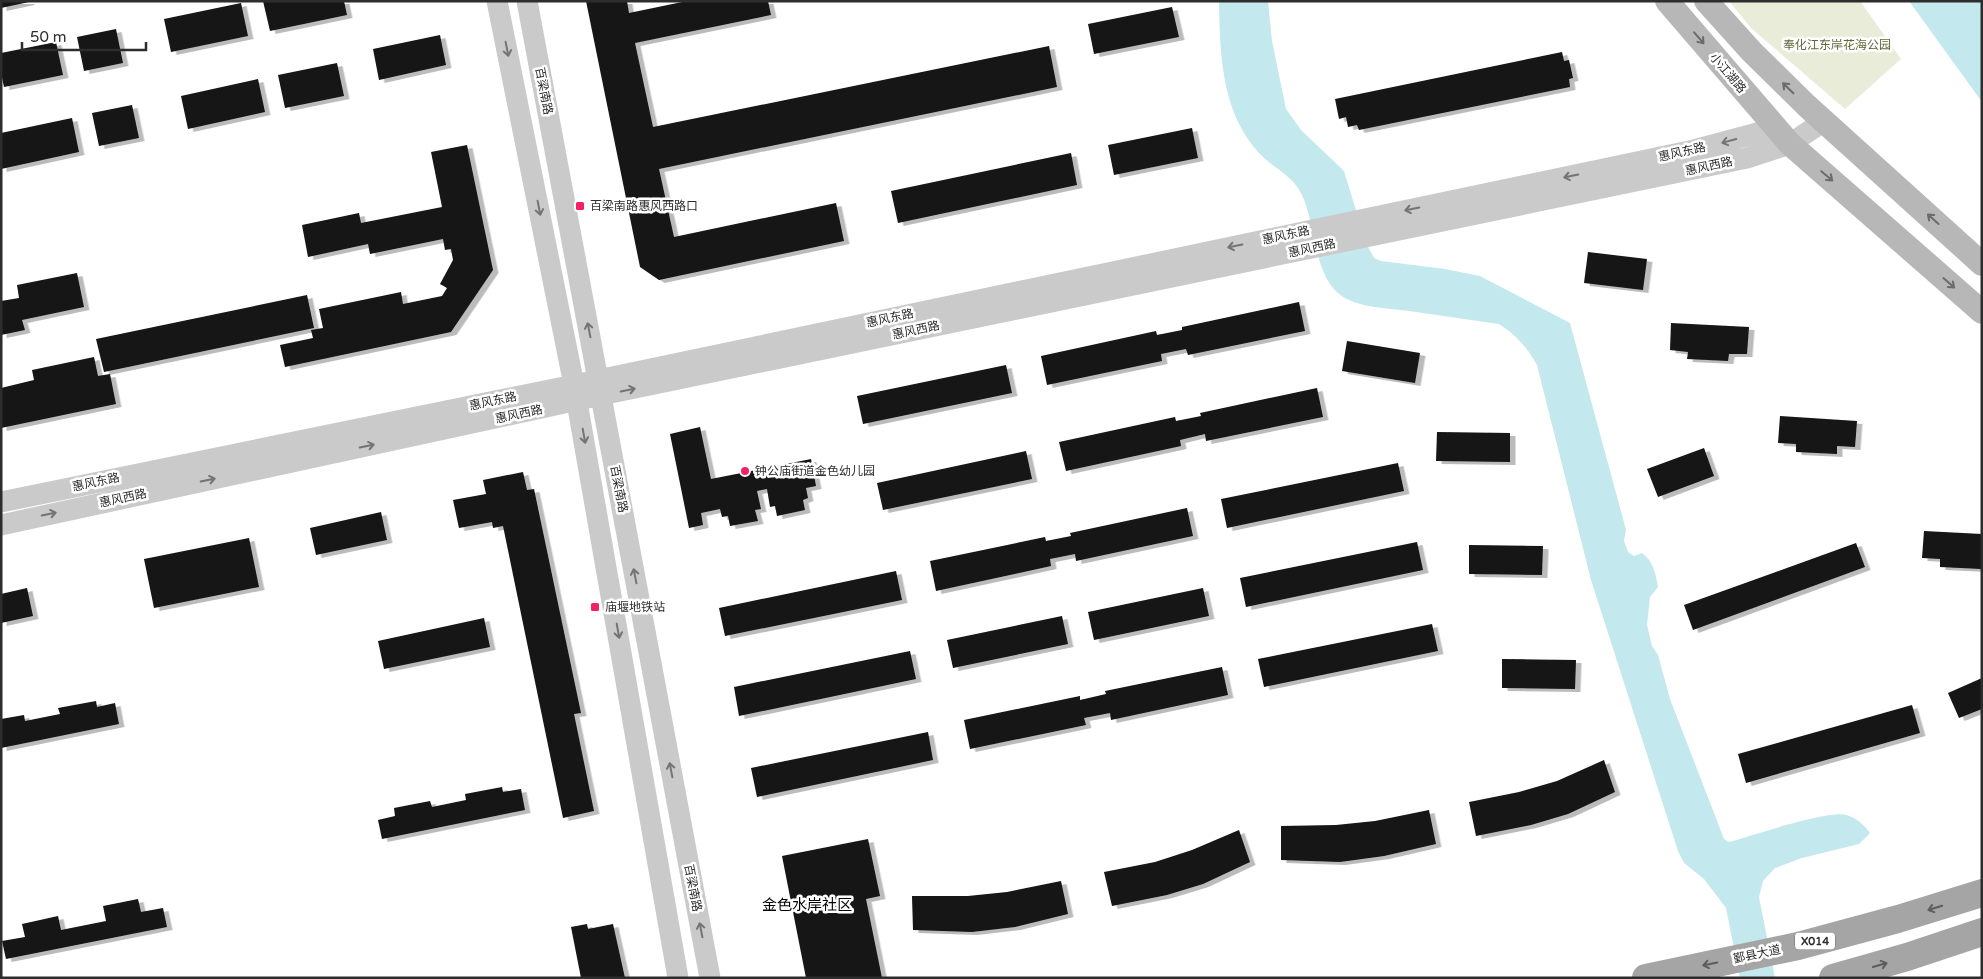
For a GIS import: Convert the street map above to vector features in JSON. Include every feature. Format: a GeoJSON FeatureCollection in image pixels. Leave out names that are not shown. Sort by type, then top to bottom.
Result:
{"type":"FeatureCollection","features":[{"type":"Feature","properties":{"kind":"main road","name":"小江湖路"},"geometry":{"type":"LineString","coordinates":[[1667,1],[1783,136],[1982,312]]}},
{"type":"Feature","properties":{"kind":"main road"},"geometry":{"type":"LineString","coordinates":[[1706,1],[1752,52],[1815,114],[1982,264]]}},
{"type":"Feature","properties":{"kind":"main road"},"geometry":{"type":"LineString","coordinates":[[1783,136],[1815,114]]}},
{"type":"Feature","properties":{"kind":"main road","name":"鄞县大道"},"geometry":{"type":"LineString","coordinates":[[1646,978],[1798,946],[1982,894]]}},
{"type":"Feature","properties":{"kind":"main road"},"geometry":{"type":"LineString","coordinates":[[1833,978],[1907,957],[1982,932]]}},
{"type":"Feature","properties":{"kind":"street","name":"百梁南路"},"geometry":{"type":"LineString","coordinates":[[497,1],[576,393],[678,978]]}},
{"type":"Feature","properties":{"kind":"street","name":"百梁南路"},"geometry":{"type":"LineString","coordinates":[[527,1],[710,978]]}},
{"type":"Feature","properties":{"kind":"street","name":"惠风东路"},"geometry":{"type":"LineString","coordinates":[[1,502],[576,393],[1694,150],[1783,136]]}},
{"type":"Feature","properties":{"kind":"street","name":"惠风西路"},"geometry":{"type":"LineString","coordinates":[[1,524],[576,393]]}},
{"type":"Feature","properties":{"kind":"green space","name":"奉化江东岸花海公园"},"geometry":{"type":"Polygon","coordinates":[[[1729,1],[1860,1],[1901,59],[1845,109],[1751,28],[1729,1]]]}},
{"type":"Feature","properties":{"kind":"water"},"geometry":{"type":"Polygon","coordinates":[[[1219,1],[1268,1],[1272,41],[1286,109],[1301,130],[1344,171],[1366,243],[1374,258],[1381,261],[1445,269],[1480,276],[1570,323],[1626,530],[1624,541],[1628,552],[1634,556],[1642,553],[1646,556],[1656,577],[1658,587],[1650,597],[1647,625],[1652,646],[1658,655],[1670,699],[1724,839],[1729,842],[1807,820],[1837,814],[1853,818],[1870,833],[1859,844],[1802,858],[1775,868],[1763,881],[1759,897],[1775,978],[1740,978],[1726,908],[1704,879],[1684,863],[1678,851],[1591,580],[1537,365],[1521,342],[1499,324],[1363,305],[1346,299],[1331,285],[1324,273],[1310,218],[1301,193],[1288,176],[1260,154],[1247,138],[1237,120],[1225,82],[1220,42],[1219,1]]]}},
{"type":"Feature","properties":{"kind":"water"},"geometry":{"type":"Polygon","coordinates":[[[1909,1],[1982,1],[1982,102],[1909,1]]]}},
{"type":"Feature","properties":{"kind":"building"},"geometry":{"type":"Polygon","coordinates":[[[1,1],[29,1],[29,2],[1,8],[1,1]]]}},
{"type":"Feature","properties":{"kind":"building"},"geometry":{"type":"Polygon","coordinates":[[[263,1],[344,1],[347,15],[270,31],[263,1]]]}},
{"type":"Feature","properties":{"kind":"building"},"geometry":{"type":"Polygon","coordinates":[[[586,1],[627,1],[629,13],[687,1],[768,1],[771,15],[635,43],[653,127],[1049,46],[1057,87],[659,169],[674,237],[836,203],[844,241],[659,280],[640,267],[586,1]]]}},
{"type":"Feature","properties":{"kind":"building"},"geometry":{"type":"Polygon","coordinates":[[[241,3],[248,36],[171,52],[164,19],[241,3]]]}},
{"type":"Feature","properties":{"kind":"building"},"geometry":{"type":"Polygon","coordinates":[[[1172,7],[1179,37],[1094,54],[1088,24],[1172,7]]]}},
{"type":"Feature","properties":{"kind":"building"},"geometry":{"type":"Polygon","coordinates":[[[116,29],[123,63],[84,71],[77,37],[116,29]]]}},
{"type":"Feature","properties":{"kind":"building"},"geometry":{"type":"Polygon","coordinates":[[[440,35],[446,65],[379,80],[373,49],[440,35]]]}},
{"type":"Feature","properties":{"kind":"building"},"geometry":{"type":"Polygon","coordinates":[[[56,42],[63,75],[4,87],[1,73],[1,53],[56,42]]]}},
{"type":"Feature","properties":{"kind":"building"},"geometry":{"type":"Polygon","coordinates":[[[1562,52],[1564,61],[1569,60],[1573,78],[1569,79],[1570,87],[1359,130],[1357,125],[1348,127],[1346,117],[1339,119],[1335,99],[1562,52]]]}},
{"type":"Feature","properties":{"kind":"building"},"geometry":{"type":"Polygon","coordinates":[[[337,63],[344,96],[285,108],[278,75],[337,63]]]}},
{"type":"Feature","properties":{"kind":"building"},"geometry":{"type":"Polygon","coordinates":[[[258,79],[265,112],[188,129],[181,96],[258,79]]]}},
{"type":"Feature","properties":{"kind":"building"},"geometry":{"type":"Polygon","coordinates":[[[132,105],[139,138],[99,146],[92,113],[132,105]]]}},
{"type":"Feature","properties":{"kind":"building"},"geometry":{"type":"Polygon","coordinates":[[[72,118],[79,152],[1,169],[1,133],[72,118]]]}},
{"type":"Feature","properties":{"kind":"building"},"geometry":{"type":"Polygon","coordinates":[[[1192,128],[1198,158],[1114,175],[1108,145],[1192,128]]]}},
{"type":"Feature","properties":{"kind":"building"},"geometry":{"type":"Polygon","coordinates":[[[467,145],[493,270],[451,332],[285,367],[280,345],[313,338],[311,330],[323,328],[319,309],[401,292],[403,304],[442,296],[447,288],[440,284],[453,260],[451,249],[445,250],[443,239],[370,254],[368,244],[308,257],[302,225],[359,213],[361,223],[442,207],[431,152],[467,145]]]}},
{"type":"Feature","properties":{"kind":"building"},"geometry":{"type":"Polygon","coordinates":[[[1071,153],[1077,185],[898,223],[891,191],[1071,153]]]}},
{"type":"Feature","properties":{"kind":"building"},"geometry":{"type":"Polygon","coordinates":[[[1588,252],[1647,259],[1643,290],[1584,283],[1588,252]]]}},
{"type":"Feature","properties":{"kind":"building"},"geometry":{"type":"Polygon","coordinates":[[[77,273],[84,307],[22,320],[25,330],[1,335],[1,301],[19,298],[17,285],[77,273]]]}},
{"type":"Feature","properties":{"kind":"building"},"geometry":{"type":"Polygon","coordinates":[[[307,295],[314,328],[104,372],[96,339],[307,295]]]}},
{"type":"Feature","properties":{"kind":"building"},"geometry":{"type":"Polygon","coordinates":[[[1299,302],[1305,331],[1188,355],[1186,349],[1161,354],[1162,361],[1047,385],[1041,356],[1156,331],[1157,335],[1182,330],[1182,327],[1299,302]]]}},
{"type":"Feature","properties":{"kind":"building"},"geometry":{"type":"Polygon","coordinates":[[[1671,323],[1749,327],[1747,354],[1729,354],[1728,361],[1687,359],[1688,352],[1670,350],[1671,323]]]}},
{"type":"Feature","properties":{"kind":"building"},"geometry":{"type":"Polygon","coordinates":[[[1347,341],[1420,353],[1415,383],[1342,371],[1347,341]]]}},
{"type":"Feature","properties":{"kind":"building"},"geometry":{"type":"Polygon","coordinates":[[[94,357],[98,376],[110,374],[116,404],[1,428],[1,388],[34,380],[32,370],[94,357]]]}},
{"type":"Feature","properties":{"kind":"building"},"geometry":{"type":"Polygon","coordinates":[[[1006,365],[1012,393],[863,424],[857,396],[1006,365]]]}},
{"type":"Feature","properties":{"kind":"building"},"geometry":{"type":"Polygon","coordinates":[[[1317,388],[1323,417],[1206,441],[1205,434],[1180,440],[1181,446],[1066,471],[1059,442],[1175,417],[1176,421],[1201,416],[1200,413],[1317,388]]]}},
{"type":"Feature","properties":{"kind":"building"},"geometry":{"type":"Polygon","coordinates":[[[1780,416],[1857,421],[1855,447],[1837,446],[1837,454],[1796,452],[1796,444],[1778,443],[1780,416]]]}},
{"type":"Feature","properties":{"kind":"building"},"geometry":{"type":"Polygon","coordinates":[[[700,427],[711,479],[811,459],[816,486],[806,488],[808,498],[803,500],[805,510],[777,516],[775,506],[770,507],[767,489],[757,491],[761,509],[755,510],[758,521],[730,526],[728,516],[722,517],[720,509],[701,513],[703,525],[689,528],[670,434],[700,427]]]}},
{"type":"Feature","properties":{"kind":"building"},"geometry":{"type":"Polygon","coordinates":[[[1437,432],[1510,433],[1510,462],[1436,461],[1437,432]]]}},
{"type":"Feature","properties":{"kind":"building"},"geometry":{"type":"Polygon","coordinates":[[[1704,448],[1714,476],[1658,497],[1647,469],[1704,448]]]}},
{"type":"Feature","properties":{"kind":"building"},"geometry":{"type":"Polygon","coordinates":[[[1026,451],[1032,479],[883,510],[877,483],[1026,451]]]}},
{"type":"Feature","properties":{"kind":"building"},"geometry":{"type":"Polygon","coordinates":[[[1398,463],[1404,491],[1227,528],[1221,499],[1398,463]]]}},
{"type":"Feature","properties":{"kind":"building"},"geometry":{"type":"Polygon","coordinates":[[[523,472],[527,490],[534,489],[581,713],[574,714],[594,811],[563,818],[503,526],[493,528],[492,522],[459,528],[453,500],[486,494],[483,480],[523,472]]]}},
{"type":"Feature","properties":{"kind":"building"},"geometry":{"type":"Polygon","coordinates":[[[1187,508],[1193,536],[1076,561],[1075,554],[1050,559],[1051,566],[936,591],[930,561],[1045,537],[1046,541],[1071,536],[1070,533],[1187,508]]]}},
{"type":"Feature","properties":{"kind":"building"},"geometry":{"type":"Polygon","coordinates":[[[381,512],[387,540],[316,555],[310,528],[381,512]]]}},
{"type":"Feature","properties":{"kind":"building"},"geometry":{"type":"Polygon","coordinates":[[[1924,531],[1982,534],[1981,569],[1940,567],[1940,559],[1922,558],[1924,531]]]}},
{"type":"Feature","properties":{"kind":"building"},"geometry":{"type":"Polygon","coordinates":[[[249,538],[259,587],[154,608],[144,559],[249,538]]]}},
{"type":"Feature","properties":{"kind":"building"},"geometry":{"type":"Polygon","coordinates":[[[1417,542],[1423,570],[1246,607],[1240,578],[1417,542]]]}},
{"type":"Feature","properties":{"kind":"building"},"geometry":{"type":"Polygon","coordinates":[[[1856,543],[1865,567],[1693,630],[1684,605],[1856,543]]]}},
{"type":"Feature","properties":{"kind":"building"},"geometry":{"type":"Polygon","coordinates":[[[1469,545],[1543,546],[1542,575],[1469,574],[1469,545]]]}},
{"type":"Feature","properties":{"kind":"building"},"geometry":{"type":"Polygon","coordinates":[[[896,571],[902,600],[725,636],[719,608],[896,571]]]}},
{"type":"Feature","properties":{"kind":"building"},"geometry":{"type":"Polygon","coordinates":[[[27,588],[33,616],[1,623],[1,594],[27,588]]]}},
{"type":"Feature","properties":{"kind":"building"},"geometry":{"type":"Polygon","coordinates":[[[1203,588],[1209,616],[1094,640],[1088,612],[1203,588]]]}},
{"type":"Feature","properties":{"kind":"building"},"geometry":{"type":"Polygon","coordinates":[[[1062,616],[1068,644],[953,668],[947,640],[1062,616]]]}},
{"type":"Feature","properties":{"kind":"building"},"geometry":{"type":"Polygon","coordinates":[[[484,618],[490,647],[384,669],[378,641],[484,618]]]}},
{"type":"Feature","properties":{"kind":"building"},"geometry":{"type":"Polygon","coordinates":[[[1432,624],[1438,651],[1264,687],[1258,659],[1432,624]]]}},
{"type":"Feature","properties":{"kind":"building"},"geometry":{"type":"Polygon","coordinates":[[[910,651],[916,679],[739,716],[734,687],[910,651]]]}},
{"type":"Feature","properties":{"kind":"building"},"geometry":{"type":"Polygon","coordinates":[[[1502,659],[1576,660],[1575,689],[1502,688],[1502,659]]]}},
{"type":"Feature","properties":{"kind":"building"},"geometry":{"type":"Polygon","coordinates":[[[1222,667],[1228,695],[1111,720],[1110,713],[1084,718],[1086,725],[970,749],[964,720],[1080,696],[1080,700],[1106,694],[1105,691],[1222,667]]]}},
{"type":"Feature","properties":{"kind":"building"},"geometry":{"type":"Polygon","coordinates":[[[1982,678],[1982,709],[1959,718],[1948,693],[1982,678]]]}},
{"type":"Feature","properties":{"kind":"building"},"geometry":{"type":"Polygon","coordinates":[[[96,701],[97,707],[115,703],[119,724],[1,748],[1,719],[24,715],[25,721],[60,714],[58,708],[96,701]]]}},
{"type":"Feature","properties":{"kind":"building"},"geometry":{"type":"Polygon","coordinates":[[[1912,705],[1920,733],[1746,783],[1738,754],[1912,705]]]}},
{"type":"Feature","properties":{"kind":"building"},"geometry":{"type":"Polygon","coordinates":[[[928,732],[933,760],[757,797],[751,768],[928,732]]]}},
{"type":"Feature","properties":{"kind":"building"},"geometry":{"type":"Polygon","coordinates":[[[1604,760],[1615,792],[1568,814],[1531,825],[1476,836],[1469,802],[1519,792],[1557,781],[1604,760]]]}},
{"type":"Feature","properties":{"kind":"building"},"geometry":{"type":"Polygon","coordinates":[[[502,787],[503,792],[521,789],[525,810],[382,839],[378,820],[395,816],[394,808],[430,801],[432,807],[466,800],[465,794],[502,787]]]}},
{"type":"Feature","properties":{"kind":"building"},"geometry":{"type":"Polygon","coordinates":[[[1429,810],[1436,844],[1384,856],[1340,862],[1281,860],[1281,826],[1336,825],[1375,821],[1429,810]]]}},
{"type":"Feature","properties":{"kind":"building"},"geometry":{"type":"Polygon","coordinates":[[[1239,830],[1250,862],[1203,884],[1167,895],[1112,906],[1104,872],[1155,862],[1192,850],[1239,830]]]}},
{"type":"Feature","properties":{"kind":"building"},"geometry":{"type":"Polygon","coordinates":[[[868,839],[880,896],[866,899],[882,978],[806,978],[782,856],[868,839]]]}},
{"type":"Feature","properties":{"kind":"building"},"geometry":{"type":"Polygon","coordinates":[[[1061,881],[1068,914],[1015,927],[972,932],[913,930],[912,896],[968,896],[1007,892],[1061,881]]]}},
{"type":"Feature","properties":{"kind":"building"},"geometry":{"type":"Polygon","coordinates":[[[138,899],[141,912],[163,908],[167,927],[6,959],[2,941],[25,937],[22,924],[58,916],[61,930],[106,921],[103,906],[138,899]]]}},
{"type":"Feature","properties":{"kind":"building"},"geometry":{"type":"Polygon","coordinates":[[[587,924],[588,929],[613,924],[625,978],[581,978],[571,927],[587,924]]]}},
{"type":"Feature","properties":{"kind":"place","name":"百梁南路惠风西路口"},"geometry":{"type":"Point","coordinates":[580,206]}},
{"type":"Feature","properties":{"kind":"place","name":"钟公庙街道金色幼儿园"},"geometry":{"type":"Point","coordinates":[745,471]}},
{"type":"Feature","properties":{"kind":"place","name":"庙堰地铁站"},"geometry":{"type":"Point","coordinates":[595,607]}},
{"type":"Feature","properties":{"kind":"district","name":"金色水岸社区"},"geometry":{"type":"Point","coordinates":[807,905]}}]}
